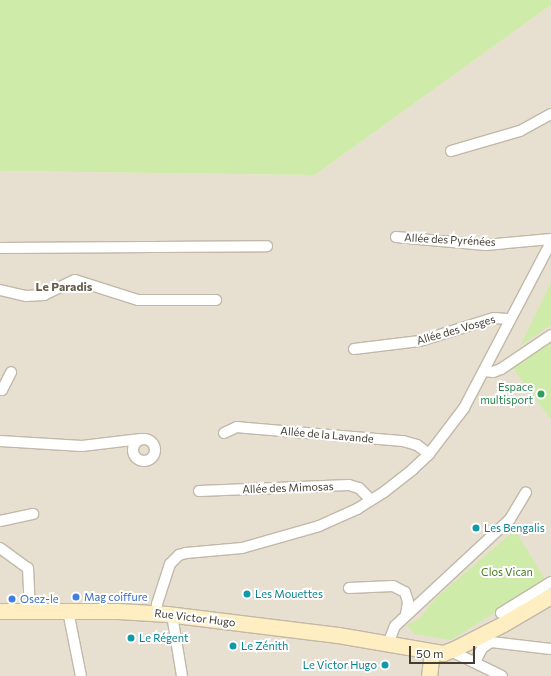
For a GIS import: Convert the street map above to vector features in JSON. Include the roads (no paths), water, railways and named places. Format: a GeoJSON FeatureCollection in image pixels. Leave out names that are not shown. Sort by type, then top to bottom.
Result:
{"type":"FeatureCollection","features":[{"type":"Feature","properties":{"kind":"main road","name":"Rue Victor Hugo"},"geometry":{"type":"LineString","coordinates":[[0,611],[118,611],[172,615],[338,635],[443,653],[503,624],[551,596]]}},
{"type":"Feature","properties":{"kind":"main road"},"geometry":{"type":"LineString","coordinates":[[429,676],[432,652]]}},
{"type":"Feature","properties":{"kind":"street"},"geometry":{"type":"LineString","coordinates":[[451,151],[520,131],[551,114]]}},
{"type":"Feature","properties":{"kind":"street","name":"Allée des Pyrénées"},"geometry":{"type":"LineString","coordinates":[[396,237],[486,245],[551,239]]}},
{"type":"Feature","properties":{"kind":"street"},"geometry":{"type":"LineString","coordinates":[[156,614],[170,564],[179,555],[186,552],[242,548],[270,541],[342,516],[384,492],[429,454],[464,408],[551,242]]}},
{"type":"Feature","properties":{"kind":"street"},"geometry":{"type":"LineString","coordinates":[[0,248],[267,246]]}},
{"type":"Feature","properties":{"kind":"street"},"geometry":{"type":"LineString","coordinates":[[0,290],[26,296],[44,295],[75,280],[138,300],[216,300]]}},
{"type":"Feature","properties":{"kind":"street","name":"Allée des Vosges"},"geometry":{"type":"LineString","coordinates":[[354,349],[420,342],[494,318],[510,319]]}},
{"type":"Feature","properties":{"kind":"street"},"geometry":{"type":"LineString","coordinates":[[484,371],[493,372],[501,369],[551,335]]}},
{"type":"Feature","properties":{"kind":"street"},"geometry":{"type":"LineString","coordinates":[[0,390],[2,390],[11,372]]}},
{"type":"Feature","properties":{"kind":"street","name":"Allée de la Lavande"},"geometry":{"type":"LineString","coordinates":[[224,433],[236,427],[403,441],[417,445],[429,454]]}},
{"type":"Feature","properties":{"kind":"street"},"geometry":{"type":"LineString","coordinates":[[0,441],[82,446],[141,440]]}},
{"type":"Feature","properties":{"kind":"street","name":"Allée des Mimosas"},"geometry":{"type":"LineString","coordinates":[[199,491],[349,486],[359,488],[371,500]]}},
{"type":"Feature","properties":{"kind":"street"},"geometry":{"type":"LineString","coordinates":[[388,644],[395,626],[510,519],[526,492]]}},
{"type":"Feature","properties":{"kind":"street"},"geometry":{"type":"LineString","coordinates":[[0,521],[33,514]]}},
{"type":"Feature","properties":{"kind":"street"},"geometry":{"type":"LineString","coordinates":[[0,548],[28,568],[30,611]]}},
{"type":"Feature","properties":{"kind":"street"},"geometry":{"type":"LineString","coordinates":[[500,613],[551,582]]}},
{"type":"Feature","properties":{"kind":"street"},"geometry":{"type":"LineString","coordinates":[[349,588],[393,586],[405,592],[408,602],[406,615]]}},
{"type":"Feature","properties":{"kind":"street"},"geometry":{"type":"LineString","coordinates":[[68,611],[81,676]]}},
{"type":"Feature","properties":{"kind":"street"},"geometry":{"type":"LineString","coordinates":[[172,615],[182,676]]}},
{"type":"Feature","properties":{"kind":"street"},"geometry":{"type":"LineString","coordinates":[[475,662],[482,648],[491,642],[551,649]]}},
{"type":"Feature","properties":{"kind":"street"},"geometry":{"type":"LineString","coordinates":[[454,649],[457,654],[502,676]]}},
{"type":"Feature","properties":{"kind":"place","name":"Espace multisport"},"geometry":{"type":"Point","coordinates":[541,394]}},
{"type":"Feature","properties":{"kind":"place","name":"Les Bengalis"},"geometry":{"type":"Point","coordinates":[476,528]}},
{"type":"Feature","properties":{"kind":"place","name":"Les Mouettes"},"geometry":{"type":"Point","coordinates":[247,594]}},
{"type":"Feature","properties":{"kind":"place","name":"Mag coiffure"},"geometry":{"type":"Point","coordinates":[76,597]}},
{"type":"Feature","properties":{"kind":"place","name":"Osez-le"},"geometry":{"type":"Point","coordinates":[12,599]}},
{"type":"Feature","properties":{"kind":"place","name":"Le Régent"},"geometry":{"type":"Point","coordinates":[131,638]}},
{"type":"Feature","properties":{"kind":"place","name":"Le Zénith"},"geometry":{"type":"Point","coordinates":[233,646]}},
{"type":"Feature","properties":{"kind":"place","name":"Le Victor Hugo"},"geometry":{"type":"Point","coordinates":[385,665]}},
{"type":"Feature","properties":{"kind":"district","name":"Le Paradis"},"geometry":{"type":"Point","coordinates":[64,287]}},
{"type":"Feature","properties":{"kind":"park label","name":"Clos Vican"},"geometry":{"type":"Point","coordinates":[507,572]}}]}
